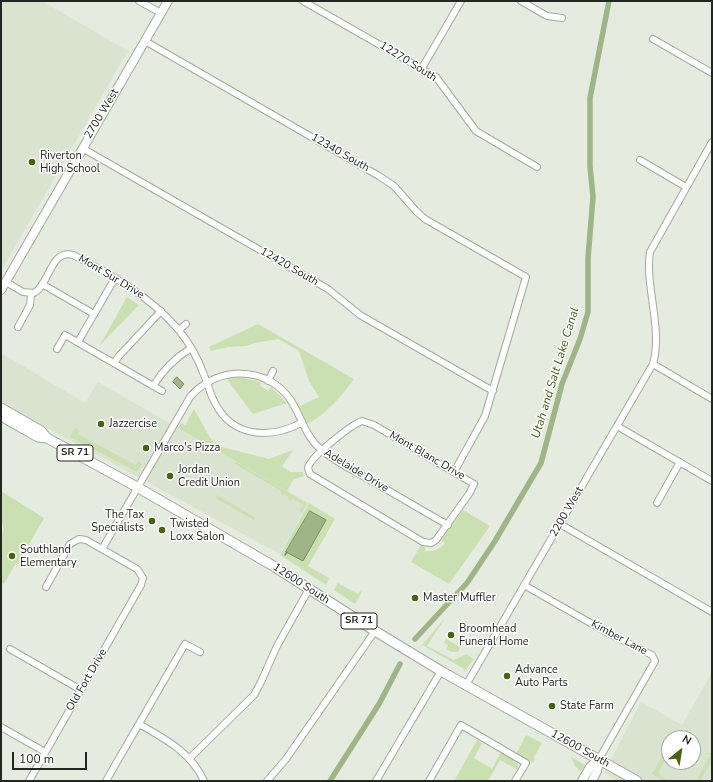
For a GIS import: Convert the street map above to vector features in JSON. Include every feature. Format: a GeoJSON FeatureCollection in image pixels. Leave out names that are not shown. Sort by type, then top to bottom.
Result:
{"type":"FeatureCollection","features":[{"type":"Feature","properties":{"kind":"main road","name":"2700 West"},"geometry":{"type":"LineString","coordinates":[[1,290],[168,1]]}},
{"type":"Feature","properties":{"kind":"main road","name":"12600 South"},"geometry":{"type":"LineString","coordinates":[[1,408],[41,431],[47,438],[137,487],[269,564],[441,671],[637,781]]}},
{"type":"Feature","properties":{"kind":"main road","name":"12600 South"},"geometry":{"type":"LineString","coordinates":[[1,416],[38,437],[47,438]]}},
{"type":"Feature","properties":{"kind":"main road"},"geometry":{"type":"LineString","coordinates":[[582,781],[590,767],[599,759]]}},
{"type":"Feature","properties":{"kind":"main road"},"geometry":{"type":"LineString","coordinates":[[592,781],[598,771],[599,759]]}},
{"type":"Feature","properties":{"kind":"street"},"geometry":{"type":"LineString","coordinates":[[139,1],[161,13]]}},
{"type":"Feature","properties":{"kind":"street","name":"12270 South"},"geometry":{"type":"LineString","coordinates":[[303,1],[422,68],[443,85],[476,131],[537,167]]}},
{"type":"Feature","properties":{"kind":"street"},"geometry":{"type":"LineString","coordinates":[[422,68],[461,1]]}},
{"type":"Feature","properties":{"kind":"street"},"geometry":{"type":"LineString","coordinates":[[521,1],[547,16],[562,18]]}},
{"type":"Feature","properties":{"kind":"street"},"geometry":{"type":"LineString","coordinates":[[654,39],[712,72]]}},
{"type":"Feature","properties":{"kind":"street","name":"12340 South"},"geometry":{"type":"LineString","coordinates":[[145,41],[379,176],[394,186],[416,211],[426,219],[526,277],[493,391]]}},
{"type":"Feature","properties":{"kind":"street","name":"2200 West"},"geometry":{"type":"LineString","coordinates":[[466,685],[653,364],[656,352],[656,335],[649,256],[653,244],[712,142]]}},
{"type":"Feature","properties":{"kind":"street","name":"12420 South"},"geometry":{"type":"LineString","coordinates":[[82,148],[328,289],[360,316],[493,391]]}},
{"type":"Feature","properties":{"kind":"street"},"geometry":{"type":"LineString","coordinates":[[640,160],[686,187]]}},
{"type":"Feature","properties":{"kind":"street","name":"Mont Sur Drive"},"geometry":{"type":"LineString","coordinates":[[31,294],[37,291],[57,259],[67,254],[77,256],[140,294],[161,311],[179,330],[191,348],[218,409],[232,423],[244,430],[256,433],[276,433],[301,423]]}},
{"type":"Feature","properties":{"kind":"street"},"geometry":{"type":"LineString","coordinates":[[78,342],[115,278]]}},
{"type":"Feature","properties":{"kind":"street"},"geometry":{"type":"LineString","coordinates":[[6,282],[23,292],[31,294],[30,305],[18,327]]}},
{"type":"Feature","properties":{"kind":"street"},"geometry":{"type":"LineString","coordinates":[[42,284],[94,314]]}},
{"type":"Feature","properties":{"kind":"street"},"geometry":{"type":"LineString","coordinates":[[114,364],[119,356],[161,311]]}},
{"type":"Feature","properties":{"kind":"street"},"geometry":{"type":"LineString","coordinates":[[179,330],[186,324]]}},
{"type":"Feature","properties":{"kind":"street"},"geometry":{"type":"LineString","coordinates":[[57,348],[64,335],[162,391]]}},
{"type":"Feature","properties":{"kind":"street"},"geometry":{"type":"LineString","coordinates":[[153,386],[173,360],[191,348]]}},
{"type":"Feature","properties":{"kind":"street"},"geometry":{"type":"LineString","coordinates":[[653,364],[712,399]]}},
{"type":"Feature","properties":{"kind":"street"},"geometry":{"type":"LineString","coordinates":[[268,381],[273,371]]}},
{"type":"Feature","properties":{"kind":"street","name":"Adelaide Drive"},"geometry":{"type":"LineString","coordinates":[[207,382],[220,376],[240,373],[259,376],[276,385],[290,399],[311,440],[322,451],[448,525]]}},
{"type":"Feature","properties":{"kind":"street"},"geometry":{"type":"LineString","coordinates":[[46,587],[70,544],[79,539],[86,540],[102,549],[187,401],[197,389],[207,382]]}},
{"type":"Feature","properties":{"kind":"street"},"geometry":{"type":"LineString","coordinates":[[454,472],[479,429],[493,391]]}},
{"type":"Feature","properties":{"kind":"street","name":"Mont Blanc Drive"},"geometry":{"type":"LineString","coordinates":[[362,420],[454,472],[474,484],[469,494],[439,537],[433,542],[423,542],[312,477],[308,472],[309,465],[322,451],[352,426],[362,420]]}},
{"type":"Feature","properties":{"kind":"street"},"geometry":{"type":"LineString","coordinates":[[617,426],[712,481]]}},
{"type":"Feature","properties":{"kind":"street"},"geometry":{"type":"LineString","coordinates":[[657,502],[680,462]]}},
{"type":"Feature","properties":{"kind":"street"},"geometry":{"type":"LineString","coordinates":[[560,524],[712,612]]}},
{"type":"Feature","properties":{"kind":"street","name":"Old Fort Drive"},"geometry":{"type":"LineString","coordinates":[[28,781],[141,585],[143,578],[137,570],[102,549]]}},
{"type":"Feature","properties":{"kind":"street","name":"Kimber Lane"},"geometry":{"type":"LineString","coordinates":[[524,585],[608,633],[652,655],[655,661],[599,759]]}},
{"type":"Feature","properties":{"kind":"street"},"geometry":{"type":"LineString","coordinates":[[190,758],[254,695],[277,646],[309,589]]}},
{"type":"Feature","properties":{"kind":"street"},"geometry":{"type":"LineString","coordinates":[[267,781],[286,760],[375,631]]}},
{"type":"Feature","properties":{"kind":"street"},"geometry":{"type":"LineString","coordinates":[[106,781],[185,644],[200,652]]}},
{"type":"Feature","properties":{"kind":"street"},"geometry":{"type":"LineString","coordinates":[[10,649],[81,690]]}},
{"type":"Feature","properties":{"kind":"street"},"geometry":{"type":"LineString","coordinates":[[376,781],[441,671]]}},
{"type":"Feature","properties":{"kind":"street"},"geometry":{"type":"LineString","coordinates":[[139,724],[172,743],[190,758],[204,781]]}},
{"type":"Feature","properties":{"kind":"street"},"geometry":{"type":"LineString","coordinates":[[429,781],[461,726],[526,763],[515,781]]}},
{"type":"Feature","properties":{"kind":"street"},"geometry":{"type":"LineString","coordinates":[[1,727],[45,752]]}},
{"type":"Feature","properties":{"kind":"shaded area","name":"Riverton High School"},"geometry":{"type":"Polygon","coordinates":[[[1,1],[42,1],[130,52],[126,54],[1,271],[1,1]]]}},
{"type":"Feature","properties":{"kind":"shaded area"},"geometry":{"type":"Polygon","coordinates":[[[127,297],[139,305],[100,345],[127,297]]]}},
{"type":"Feature","properties":{"kind":"shaded area"},"geometry":{"type":"Polygon","coordinates":[[[258,324],[354,379],[333,405],[306,425],[298,407],[319,397],[309,381],[299,351],[278,339],[246,346],[228,347],[211,351],[209,347],[258,324]]]}},
{"type":"Feature","properties":{"kind":"shaded area"},"geometry":{"type":"Polygon","coordinates":[[[1,353],[85,403],[98,382],[308,503],[280,554],[1,403],[1,353]]]}},
{"type":"Feature","properties":{"kind":"shaded area"},"geometry":{"type":"Polygon","coordinates":[[[177,377],[184,384],[180,389],[173,382],[177,377]]]}},
{"type":"Feature","properties":{"kind":"shaded area"},"geometry":{"type":"Polygon","coordinates":[[[240,377],[261,382],[260,386],[268,391],[271,387],[287,403],[253,414],[226,378],[240,377]]]}},
{"type":"Feature","properties":{"kind":"shaded area"},"geometry":{"type":"Polygon","coordinates":[[[194,409],[211,439],[222,447],[269,459],[293,450],[282,466],[290,472],[303,472],[304,476],[293,480],[287,491],[178,428],[181,423],[185,425],[194,409]]]}},
{"type":"Feature","properties":{"kind":"shaded area"},"geometry":{"type":"Polygon","coordinates":[[[75,428],[79,430],[78,434],[136,465],[138,461],[142,464],[137,472],[70,437],[75,428]]]}},
{"type":"Feature","properties":{"kind":"shaded area"},"geometry":{"type":"Polygon","coordinates":[[[236,462],[307,503],[301,514],[300,509],[304,505],[293,499],[289,501],[288,497],[284,494],[283,496],[281,495],[281,491],[235,464],[236,462]]]}},
{"type":"Feature","properties":{"kind":"shaded area","name":"Southland Elementary"},"geometry":{"type":"Polygon","coordinates":[[[1,491],[44,518],[18,564],[16,563],[4,584],[1,582],[1,560],[4,556],[1,559],[1,535],[4,530],[1,518],[1,491]]]}},
{"type":"Feature","properties":{"kind":"shaded area"},"geometry":{"type":"Polygon","coordinates":[[[217,495],[256,518],[254,520],[215,498],[217,495]]]}},
{"type":"Feature","properties":{"kind":"shaded area"},"geometry":{"type":"Polygon","coordinates":[[[309,503],[335,519],[308,566],[329,578],[326,585],[280,555],[309,503]]]}},
{"type":"Feature","properties":{"kind":"shaded area"},"geometry":{"type":"Polygon","coordinates":[[[463,510],[490,526],[449,584],[411,562],[421,545],[425,547],[425,551],[433,551],[440,548],[445,543],[441,540],[463,510]]]}},
{"type":"Feature","properties":{"kind":"shaded area"},"geometry":{"type":"Polygon","coordinates":[[[310,511],[326,520],[303,561],[286,552],[310,511]]]}},
{"type":"Feature","properties":{"kind":"shaded area"},"geometry":{"type":"Polygon","coordinates":[[[338,583],[358,594],[360,591],[362,592],[355,604],[334,590],[338,583]]]}},
{"type":"Feature","properties":{"kind":"shaded area"},"geometry":{"type":"Polygon","coordinates":[[[445,618],[427,646],[454,660],[466,654],[474,659],[466,670],[422,645],[445,618]]]}},
{"type":"Feature","properties":{"kind":"shaded area"},"geometry":{"type":"Polygon","coordinates":[[[446,639],[460,647],[458,652],[451,652],[446,649],[448,645],[444,643],[446,639]]]}},
{"type":"Feature","properties":{"kind":"shaded area"},"geometry":{"type":"Polygon","coordinates":[[[712,672],[712,781],[618,781],[604,773],[641,702],[682,725],[712,672]]]}},
{"type":"Feature","properties":{"kind":"shaded area"},"geometry":{"type":"Polygon","coordinates":[[[526,735],[542,743],[534,757],[534,763],[516,754],[526,735]]]}},
{"type":"Feature","properties":{"kind":"shaded area"},"geometry":{"type":"Polygon","coordinates":[[[477,740],[482,743],[474,758],[492,769],[501,752],[518,762],[518,770],[500,760],[488,781],[454,781],[477,740]]]}},
{"type":"Feature","properties":{"kind":"shaded area"},"geometry":{"type":"Polygon","coordinates":[[[706,753],[712,753],[712,761],[700,781],[690,781],[691,779],[697,779],[710,755],[706,753]]]}},
{"type":"Feature","properties":{"kind":"shaded area"},"geometry":{"type":"Polygon","coordinates":[[[571,757],[585,765],[581,772],[575,766],[571,757]]]}},
{"type":"Feature","properties":{"kind":"shaded area"},"geometry":{"type":"Polygon","coordinates":[[[661,758],[661,767],[659,771],[661,777],[672,781],[663,781],[652,774],[661,758]]]}},
{"type":"Feature","properties":{"kind":"waterway","name":"Utah and Salt Lake Canal"},"geometry":{"type":"LineString","coordinates":[[415,639],[467,583],[495,541],[541,463],[562,384],[580,339],[588,312],[588,258],[593,197],[590,166],[590,98],[609,1]]}},
{"type":"Feature","properties":{"kind":"waterway","name":"Utah and Salt Lake Canal"},"geometry":{"type":"LineString","coordinates":[[330,781],[379,704],[400,664]]}},
{"type":"Feature","properties":{"kind":"place","name":"Riverton High School"},"geometry":{"type":"Point","coordinates":[32,162]}},
{"type":"Feature","properties":{"kind":"place","name":"Jazzercise"},"geometry":{"type":"Point","coordinates":[101,424]}},
{"type":"Feature","properties":{"kind":"place","name":"Marco's Pizza"},"geometry":{"type":"Point","coordinates":[146,448]}},
{"type":"Feature","properties":{"kind":"place","name":"Jordan Credit Union"},"geometry":{"type":"Point","coordinates":[170,476]}},
{"type":"Feature","properties":{"kind":"place","name":"The Tax Specialists"},"geometry":{"type":"Point","coordinates":[152,521]}},
{"type":"Feature","properties":{"kind":"place","name":"Twisted Loxx Salon"},"geometry":{"type":"Point","coordinates":[162,530]}},
{"type":"Feature","properties":{"kind":"place","name":"Southland Elementary"},"geometry":{"type":"Point","coordinates":[12,556]}},
{"type":"Feature","properties":{"kind":"place","name":"Master Muffler"},"geometry":{"type":"Point","coordinates":[415,598]}},
{"type":"Feature","properties":{"kind":"place","name":"Broomhead Funeral Home"},"geometry":{"type":"Point","coordinates":[451,635]}},
{"type":"Feature","properties":{"kind":"place","name":"Advance Auto Parts"},"geometry":{"type":"Point","coordinates":[507,676]}},
{"type":"Feature","properties":{"kind":"place","name":"State Farm"},"geometry":{"type":"Point","coordinates":[552,706]}}]}
